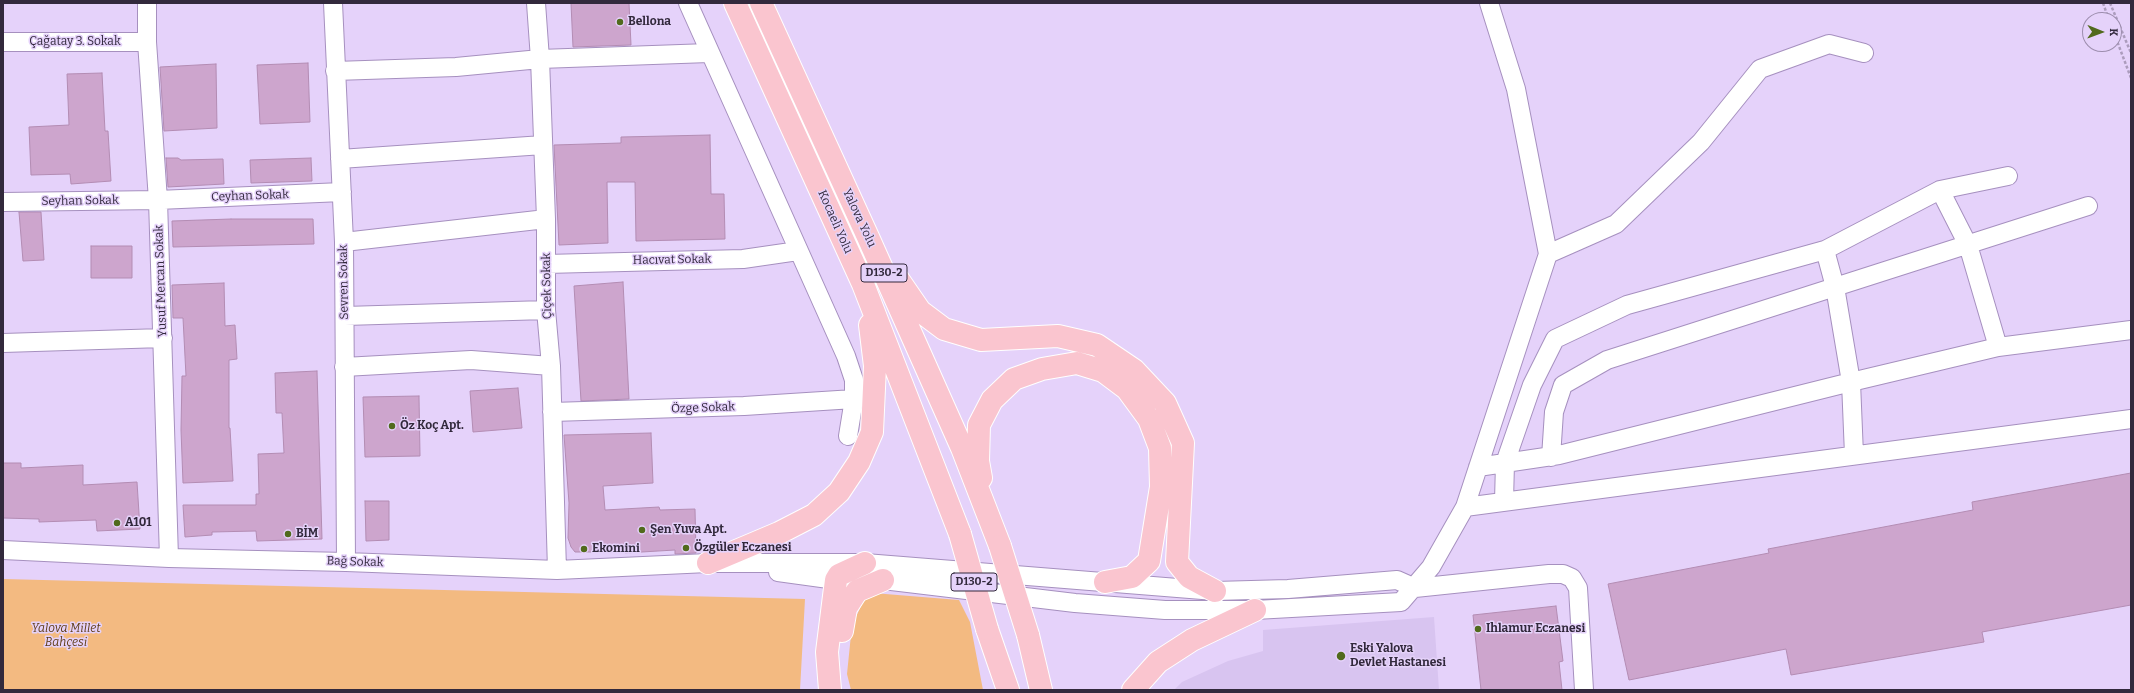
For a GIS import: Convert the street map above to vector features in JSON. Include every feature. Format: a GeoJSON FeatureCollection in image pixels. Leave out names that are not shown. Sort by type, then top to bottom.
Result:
{"type":"FeatureCollection","features":[{"type":"Feature","properties":{"kind":"highway","name":"Kocaeli̇ Yolu"},"geometry":{"type":"LineString","coordinates":[[735,3],[863,284],[960,534],[987,629],[1008,690]]}},
{"type":"Feature","properties":{"kind":"highway","name":"Yalova Yolu"},"geometry":{"type":"LineString","coordinates":[[761,3],[962,448],[1000,546],[1028,635],[1041,690]]}},
{"type":"Feature","properties":{"kind":"highway"},"geometry":{"type":"LineString","coordinates":[[868,237],[920,311],[944,329],[981,340],[1058,336],[1064,337],[1097,345],[1134,370],[1165,403],[1183,443],[1177,562],[1189,577],[1215,591]]}},
{"type":"Feature","properties":{"kind":"highway"},"geometry":{"type":"LineString","coordinates":[[708,563],[779,533],[814,515],[839,492],[859,462],[872,432],[875,398],[873,342],[863,284]]}},
{"type":"Feature","properties":{"kind":"highway"},"geometry":{"type":"LineString","coordinates":[[987,512],[978,461],[979,425],[992,400],[1014,379],[1042,369],[1077,363],[1103,371],[1127,389],[1149,420],[1160,448],[1161,486],[1149,561],[1132,577],[1105,582]]}},
{"type":"Feature","properties":{"kind":"highway"},"geometry":{"type":"LineString","coordinates":[[830,690],[827,652],[836,580],[838,575],[865,563]]}},
{"type":"Feature","properties":{"kind":"highway"},"geometry":{"type":"LineString","coordinates":[[840,690],[840,643],[846,608],[857,590],[883,580]]}},
{"type":"Feature","properties":{"kind":"highway"},"geometry":{"type":"LineString","coordinates":[[1133,690],[1158,662],[1192,640],[1255,610]]}},
{"type":"Feature","properties":{"kind":"street","name":"Yusuf Mercan Sokak"},"geometry":{"type":"LineString","coordinates":[[146,3],[146,42],[158,200],[169,558]]}},
{"type":"Feature","properties":{"kind":"street","name":"Sevren Sokak"},"geometry":{"type":"LineString","coordinates":[[333,3],[344,242],[346,562]]}},
{"type":"Feature","properties":{"kind":"street","name":"Çiçek Sokak"},"geometry":{"type":"LineString","coordinates":[[536,3],[540,59],[546,219],[546,310],[552,412],[557,570]]}},
{"type":"Feature","properties":{"kind":"street"},"geometry":{"type":"LineString","coordinates":[[688,3],[709,53],[846,356],[854,380],[854,399],[848,436]]}},
{"type":"Feature","properties":{"kind":"street"},"geometry":{"type":"LineString","coordinates":[[708,563],[836,580],[883,580],[1075,603],[1165,610],[1255,610],[1401,602],[1415,588],[1431,567],[1465,506],[1548,254],[1516,89],[1489,3]]}},
{"type":"Feature","properties":{"kind":"street","name":"Çağatay 3. Sokak"},"geometry":{"type":"LineString","coordinates":[[3,42],[146,42]]}},
{"type":"Feature","properties":{"kind":"street"},"geometry":{"type":"LineString","coordinates":[[1548,254],[1616,224],[1700,142],[1760,69],[1829,44],[1864,53]]}},
{"type":"Feature","properties":{"kind":"street"},"geometry":{"type":"LineString","coordinates":[[335,71],[456,67],[540,59],[709,53]]}},
{"type":"Feature","properties":{"kind":"street"},"geometry":{"type":"LineString","coordinates":[[340,159],[543,145]]}},
{"type":"Feature","properties":{"kind":"street"},"geometry":{"type":"LineString","coordinates":[[1504,502],[1505,463],[1532,385],[1555,339],[1627,306],[1825,250],[1940,190],[2008,176]]}},
{"type":"Feature","properties":{"kind":"street"},"geometry":{"type":"LineString","coordinates":[[1940,190],[1968,245],[1998,347]]}},
{"type":"Feature","properties":{"kind":"street","name":"Ceyhan Sokak"},"geometry":{"type":"LineString","coordinates":[[158,200],[342,192]]}},
{"type":"Feature","properties":{"kind":"street","name":"Seyhan Sokak"},"geometry":{"type":"LineString","coordinates":[[3,202],[158,200]]}},
{"type":"Feature","properties":{"kind":"street"},"geometry":{"type":"LineString","coordinates":[[1551,456],[1554,412],[1563,385],[1607,360],[2088,206]]}},
{"type":"Feature","properties":{"kind":"street"},"geometry":{"type":"LineString","coordinates":[[344,242],[546,219]]}},
{"type":"Feature","properties":{"kind":"street"},"geometry":{"type":"LineString","coordinates":[[1825,250],[1835,287],[1851,382],[1854,456]]}},
{"type":"Feature","properties":{"kind":"street","name":"Hacıvat Sokak"},"geometry":{"type":"LineString","coordinates":[[546,264],[743,259],[798,251]]}},
{"type":"Feature","properties":{"kind":"street"},"geometry":{"type":"LineString","coordinates":[[345,316],[546,310]]}},
{"type":"Feature","properties":{"kind":"street"},"geometry":{"type":"LineString","coordinates":[[1478,466],[1551,456],[1998,347],[2131,330]]}},
{"type":"Feature","properties":{"kind":"street"},"geometry":{"type":"LineString","coordinates":[[3,342],[162,338]]}},
{"type":"Feature","properties":{"kind":"street"},"geometry":{"type":"LineString","coordinates":[[344,367],[472,360],[550,366]]}},
{"type":"Feature","properties":{"kind":"street","name":"Özge Sokak"},"geometry":{"type":"LineString","coordinates":[[552,412],[744,406],[854,399]]}},
{"type":"Feature","properties":{"kind":"street"},"geometry":{"type":"LineString","coordinates":[[1465,506],[2131,419]]}},
{"type":"Feature","properties":{"kind":"street","name":"Bağ Sokak"},"geometry":{"type":"LineString","coordinates":[[3,550],[169,558],[346,562],[557,570],[708,563]]}},
{"type":"Feature","properties":{"kind":"street"},"geometry":{"type":"LineString","coordinates":[[708,563],[865,563],[1215,591],[1288,589],[1397,580],[1415,588],[1549,574],[1563,574],[1572,578],[1578,588],[1584,690]]}},
{"type":"Feature","properties":{"kind":"path"},"geometry":{"type":"LineString","coordinates":[[2110,3],[2131,53]]}},
{"type":"Feature","properties":{"kind":"path"},"geometry":{"type":"LineString","coordinates":[[2121,52],[2131,78]]}},
{"type":"Feature","properties":{"kind":"shaded area","name":"Eski Yalova Devlet Hastanesi"},"geometry":{"type":"Polygon","coordinates":[[[1434,617],[1439,690],[1174,690],[1182,682],[1228,661],[1263,651],[1263,630],[1434,617]]]}},
{"type":"Feature","properties":{"kind":"green space","name":"Yalova Millet Bahçesi"},"geometry":{"type":"Polygon","coordinates":[[[3,579],[805,599],[800,690],[3,690],[3,579]]]}},
{"type":"Feature","properties":{"kind":"green space"},"geometry":{"type":"Polygon","coordinates":[[[873,593],[959,600],[970,622],[983,690],[851,690],[847,674],[852,625],[863,602],[873,593]]]}},
{"type":"Feature","properties":{"kind":"building"},"geometry":{"type":"Polygon","coordinates":[[[571,3],[629,3],[631,45],[573,47],[571,3]]]}},
{"type":"Feature","properties":{"kind":"building"},"geometry":{"type":"Polygon","coordinates":[[[308,63],[310,122],[260,124],[257,65],[308,63]]]}},
{"type":"Feature","properties":{"kind":"building"},"geometry":{"type":"Polygon","coordinates":[[[216,64],[217,128],[164,131],[160,67],[216,64]]]}},
{"type":"Feature","properties":{"kind":"building"},"geometry":{"type":"Polygon","coordinates":[[[102,73],[105,131],[108,131],[111,181],[71,184],[70,174],[31,175],[29,127],[69,125],[67,74],[102,73]]]}},
{"type":"Feature","properties":{"kind":"building"},"geometry":{"type":"Polygon","coordinates":[[[710,135],[711,194],[724,194],[725,239],[636,241],[635,182],[607,182],[608,243],[559,245],[554,145],[621,143],[621,137],[710,135]]]}},
{"type":"Feature","properties":{"kind":"building"},"geometry":{"type":"Polygon","coordinates":[[[166,158],[178,158],[181,160],[223,159],[224,184],[168,187],[166,158]]]}},
{"type":"Feature","properties":{"kind":"building"},"geometry":{"type":"Polygon","coordinates":[[[311,158],[312,181],[251,183],[250,160],[311,158]]]}},
{"type":"Feature","properties":{"kind":"building"},"geometry":{"type":"Polygon","coordinates":[[[19,212],[41,212],[44,260],[23,261],[19,212]]]}},
{"type":"Feature","properties":{"kind":"building"},"geometry":{"type":"Polygon","coordinates":[[[313,219],[314,244],[173,247],[172,221],[313,219]]]}},
{"type":"Feature","properties":{"kind":"building"},"geometry":{"type":"Polygon","coordinates":[[[91,246],[132,246],[132,278],[91,278],[91,246]]]}},
{"type":"Feature","properties":{"kind":"building"},"geometry":{"type":"Polygon","coordinates":[[[623,282],[629,399],[581,401],[574,286],[623,282]]]}},
{"type":"Feature","properties":{"kind":"building"},"geometry":{"type":"Polygon","coordinates":[[[224,283],[225,326],[235,325],[237,359],[229,360],[229,428],[233,481],[183,483],[181,430],[182,376],[186,376],[183,318],[173,318],[172,285],[224,283]]]}},
{"type":"Feature","properties":{"kind":"building"},"geometry":{"type":"Polygon","coordinates":[[[317,371],[322,539],[257,541],[256,531],[212,532],[212,535],[185,537],[183,505],[256,505],[256,494],[259,494],[258,454],[284,453],[282,413],[276,413],[275,373],[317,371]]]}},
{"type":"Feature","properties":{"kind":"building"},"geometry":{"type":"Polygon","coordinates":[[[518,388],[522,428],[473,432],[470,391],[518,388]]]}},
{"type":"Feature","properties":{"kind":"building","name":"Öz Koç Apt."},"geometry":{"type":"Polygon","coordinates":[[[419,396],[420,456],[365,457],[363,397],[419,396]]]}},
{"type":"Feature","properties":{"kind":"building"},"geometry":{"type":"Polygon","coordinates":[[[651,433],[653,483],[603,486],[605,510],[659,507],[660,510],[695,509],[696,553],[675,554],[675,550],[625,553],[575,552],[571,547],[568,538],[569,503],[564,435],[651,433]]]}},
{"type":"Feature","properties":{"kind":"building"},"geometry":{"type":"Polygon","coordinates":[[[3,463],[21,463],[21,468],[83,465],[83,485],[137,482],[140,529],[97,531],[96,520],[39,522],[39,519],[3,518],[3,463]]]}},
{"type":"Feature","properties":{"kind":"building"},"geometry":{"type":"Polygon","coordinates":[[[2131,473],[2131,605],[1982,632],[1984,642],[1791,675],[1786,649],[1629,680],[1608,584],[1769,553],[1768,549],[1973,510],[1972,502],[2131,473]]]}},
{"type":"Feature","properties":{"kind":"building"},"geometry":{"type":"Polygon","coordinates":[[[365,501],[389,501],[389,540],[366,541],[365,501]]]}},
{"type":"Feature","properties":{"kind":"building"},"geometry":{"type":"Polygon","coordinates":[[[1556,606],[1563,661],[1559,662],[1562,690],[1481,690],[1473,615],[1556,606]]]}},
{"type":"Feature","properties":{"kind":"place","name":"Bellona"},"geometry":{"type":"Point","coordinates":[620,22]}},
{"type":"Feature","properties":{"kind":"place","name":"Öz Koç Apt."},"geometry":{"type":"Point","coordinates":[392,426]}},
{"type":"Feature","properties":{"kind":"place","name":"A101"},"geometry":{"type":"Point","coordinates":[117,523]}},
{"type":"Feature","properties":{"kind":"place","name":"Şen Yuva Apt."},"geometry":{"type":"Point","coordinates":[642,530]}},
{"type":"Feature","properties":{"kind":"place","name":"BİM"},"geometry":{"type":"Point","coordinates":[288,534]}},
{"type":"Feature","properties":{"kind":"place","name":"Özgüler Eczanesi"},"geometry":{"type":"Point","coordinates":[686,548]}},
{"type":"Feature","properties":{"kind":"place","name":"Ekomini"},"geometry":{"type":"Point","coordinates":[584,549]}},
{"type":"Feature","properties":{"kind":"place","name":"Ihlamur Eczanesi"},"geometry":{"type":"Point","coordinates":[1478,629]}},
{"type":"Feature","properties":{"kind":"place","name":"Eski Yalova Devlet Hastanesi"},"geometry":{"type":"Point","coordinates":[1341,656]}}]}
